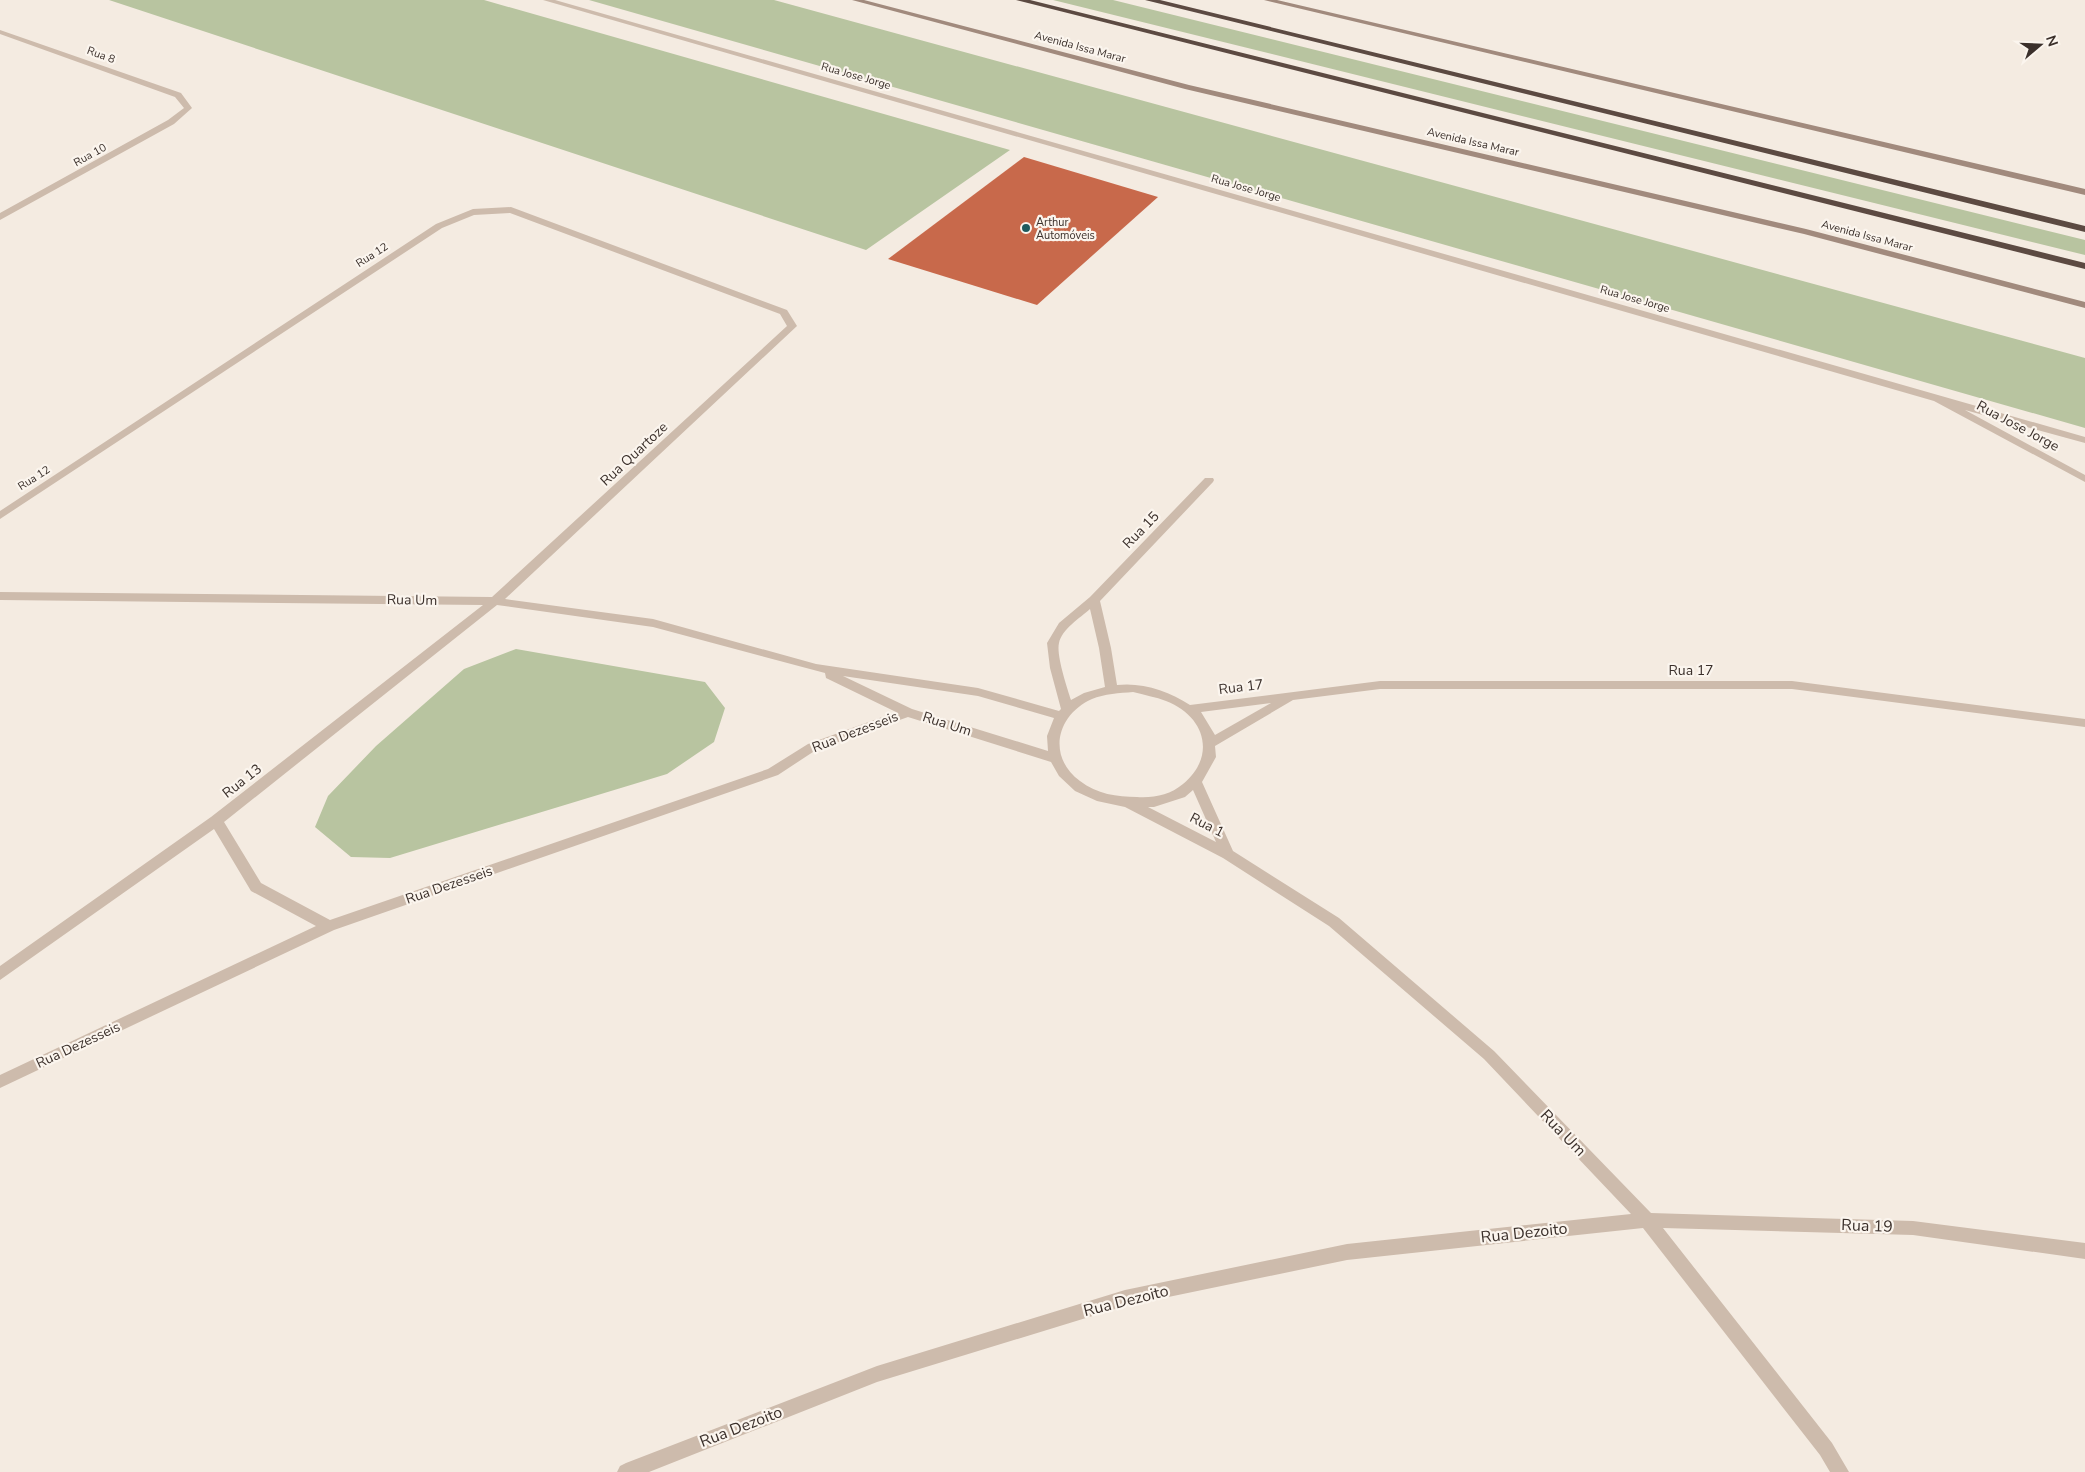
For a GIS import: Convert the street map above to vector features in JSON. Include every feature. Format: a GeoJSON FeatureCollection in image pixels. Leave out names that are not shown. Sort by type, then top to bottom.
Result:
{"type":"FeatureCollection","features":[{"type":"Feature","properties":{"kind":"highway"},"geometry":{"type":"LineString","coordinates":[[1020,0],[2085,266]]}},
{"type":"Feature","properties":{"kind":"highway"},"geometry":{"type":"LineString","coordinates":[[1149,0],[2085,229]]}},
{"type":"Feature","properties":{"kind":"street","name":"Rua Jose Jorge"},"geometry":{"type":"LineString","coordinates":[[547,0],[2085,440]]}},
{"type":"Feature","properties":{"kind":"street","name":"Avenida Issa Marar"},"geometry":{"type":"LineString","coordinates":[[856,0],[1188,87],[1779,226],[2085,305]]}},
{"type":"Feature","properties":{"kind":"street"},"geometry":{"type":"LineString","coordinates":[[1268,0],[2085,192]]}},
{"type":"Feature","properties":{"kind":"street","name":"Rua 8"},"geometry":{"type":"LineString","coordinates":[[0,32],[178,95],[188,108]]}},
{"type":"Feature","properties":{"kind":"street","name":"Rua 10"},"geometry":{"type":"LineString","coordinates":[[0,217],[171,122],[188,108]]}},
{"type":"Feature","properties":{"kind":"street","name":"Rua 12"},"geometry":{"type":"LineString","coordinates":[[0,516],[439,226],[473,212],[511,210],[784,312],[792,326]]}},
{"type":"Feature","properties":{"kind":"street","name":"Rua Quartoze"},"geometry":{"type":"LineString","coordinates":[[495,601],[792,326]]}},
{"type":"Feature","properties":{"kind":"street","name":"Rua Jose Jorge"},"geometry":{"type":"LineString","coordinates":[[1938,399],[2085,479]]}},
{"type":"Feature","properties":{"kind":"street","name":"Rua 15"},"geometry":{"type":"LineString","coordinates":[[1065,713],[1053,643],[1062,626],[1094,600],[1209,480]]}},
{"type":"Feature","properties":{"kind":"street","name":"Rua Um"},"geometry":{"type":"LineString","coordinates":[[0,596],[495,601],[653,623],[816,668],[978,692],[1065,713]]}},
{"type":"Feature","properties":{"kind":"street"},"geometry":{"type":"LineString","coordinates":[[1094,600],[1105,648],[1111,689]]}},
{"type":"Feature","properties":{"kind":"street","name":"Rua 13"},"geometry":{"type":"LineString","coordinates":[[0,974],[216,821],[495,601]]}},
{"type":"Feature","properties":{"kind":"street","name":"Rua Um"},"geometry":{"type":"LineString","coordinates":[[816,668],[908,712],[1054,758]]}},
{"type":"Feature","properties":{"kind":"street","name":"Rua 17"},"geometry":{"type":"LineString","coordinates":[[1191,709],[1380,685],[1792,685],[2085,723]]}},
{"type":"Feature","properties":{"kind":"street"},"geometry":{"type":"LineString","coordinates":[[1133,688],[1154,691],[1174,698],[1191,709],[1205,724],[1212,742],[1209,763],[1196,782],[1178,794],[1155,802],[1129,804],[1104,799],[1082,790],[1064,775],[1054,758],[1053,736],[1065,713],[1087,697],[1111,689],[1133,688]]}},
{"type":"Feature","properties":{"kind":"street","name":"Rua 17"},"geometry":{"type":"LineString","coordinates":[[1212,742],[1295,696]]}},
{"type":"Feature","properties":{"kind":"street","name":"Rua Dezesseis"},"geometry":{"type":"LineString","coordinates":[[0,1082],[329,926],[714,794],[772,772],[812,748],[908,712]]}},
{"type":"Feature","properties":{"kind":"street","name":"Rua 1"},"geometry":{"type":"LineString","coordinates":[[1196,782],[1228,854]]}},
{"type":"Feature","properties":{"kind":"street","name":"Rua 1"},"geometry":{"type":"LineString","coordinates":[[1129,804],[1228,854]]}},
{"type":"Feature","properties":{"kind":"street"},"geometry":{"type":"LineString","coordinates":[[216,821],[256,887],[329,926]]}},
{"type":"Feature","properties":{"kind":"street","name":"Rua Um"},"geometry":{"type":"LineString","coordinates":[[1228,854],[1334,922],[1488,1055],[1647,1220],[1826,1449],[1840,1472]]}},
{"type":"Feature","properties":{"kind":"street","name":"Rua 19"},"geometry":{"type":"LineString","coordinates":[[1647,1220],[1914,1228],[2085,1251]]}},
{"type":"Feature","properties":{"kind":"street","name":"Rua Dezoito"},"geometry":{"type":"LineString","coordinates":[[626,1472],[877,1374],[1125,1298],[1347,1252],[1647,1220]]}},
{"type":"Feature","properties":{"kind":"green space"},"geometry":{"type":"Polygon","coordinates":[[[109,0],[484,0],[1010,150],[866,250],[109,0]]]}},
{"type":"Feature","properties":{"kind":"green space"},"geometry":{"type":"Polygon","coordinates":[[[589,0],[774,0],[2085,358],[2085,428],[589,0]]]}},
{"type":"Feature","properties":{"kind":"green space"},"geometry":{"type":"Polygon","coordinates":[[[1053,0],[1113,0],[2085,240],[2085,255],[1053,0]]]}},
{"type":"Feature","properties":{"kind":"green space"},"geometry":{"type":"Polygon","coordinates":[[[516,649],[705,682],[725,708],[714,742],[667,774],[390,858],[351,857],[315,827],[328,796],[376,746],[464,669],[516,649]]]}},
{"type":"Feature","properties":{"kind":"building","name":"Arthur Automóveis"},"geometry":{"type":"Polygon","coordinates":[[[1024,157],[1158,197],[1037,305],[888,259],[1024,157]]]}},
{"type":"Feature","properties":{"kind":"place","name":"Arthur Automóveis"},"geometry":{"type":"Point","coordinates":[1026,228]}}]}
